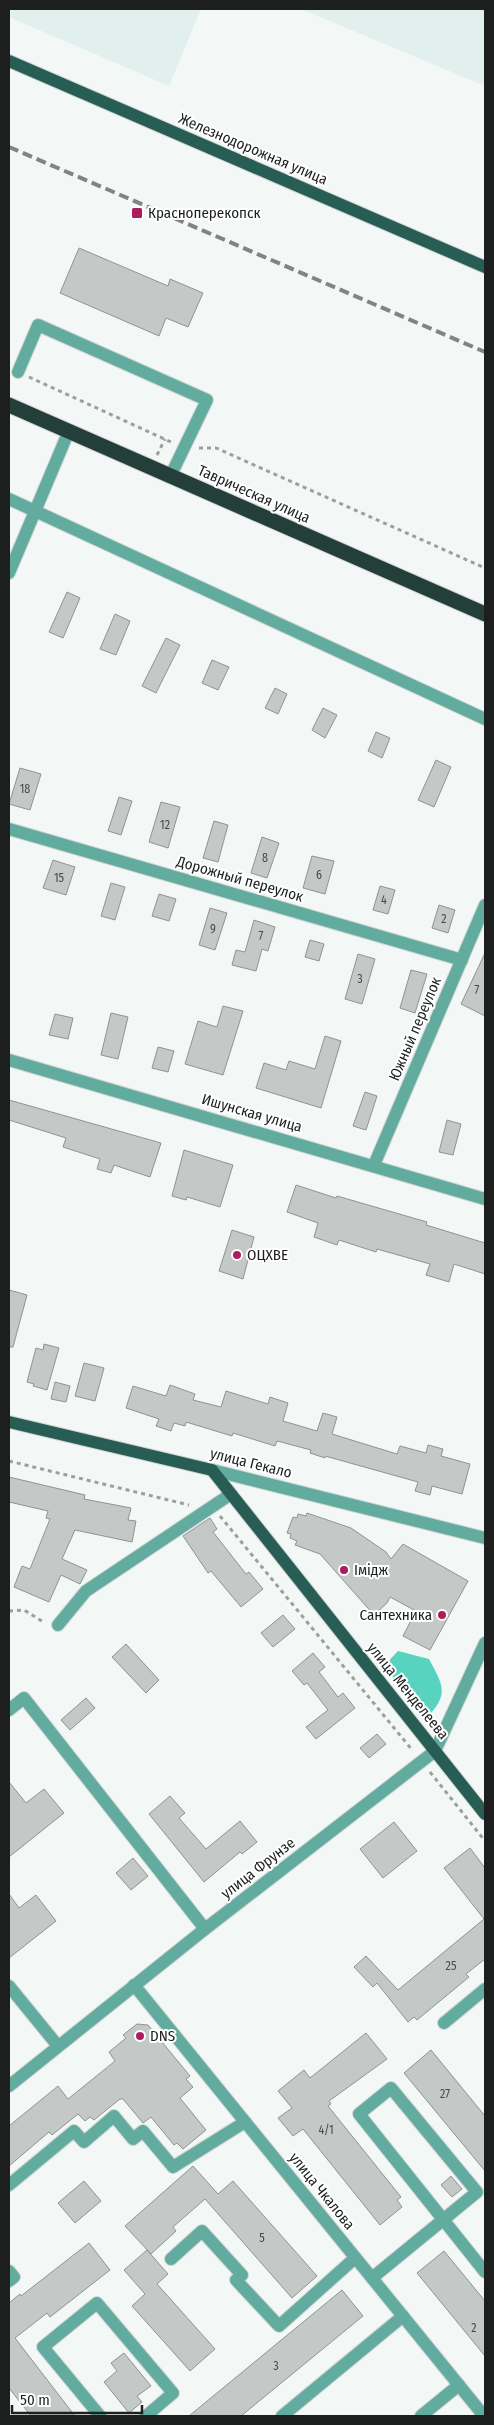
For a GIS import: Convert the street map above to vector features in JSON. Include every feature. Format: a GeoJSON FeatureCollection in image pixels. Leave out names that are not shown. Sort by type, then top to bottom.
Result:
{"type":"FeatureCollection","features":[{"type":"Feature","properties":{"kind":"highway","name":"Таврическая улица"},"geometry":{"type":"LineString","coordinates":[[9,406],[485,614]]}},
{"type":"Feature","properties":{"kind":"main road","name":"Железнодорожная улица"},"geometry":{"type":"LineString","coordinates":[[9,61],[485,267]]}},
{"type":"Feature","properties":{"kind":"main road","name":"улица Гекало"},"geometry":{"type":"LineString","coordinates":[[9,1422],[212,1470]]}},
{"type":"Feature","properties":{"kind":"main road","name":"улица Менделеева"},"geometry":{"type":"LineString","coordinates":[[212,1470],[485,1814]]}},
{"type":"Feature","properties":{"kind":"street"},"geometry":{"type":"LineString","coordinates":[[18,372],[38,326],[207,400],[170,477]]}},
{"type":"Feature","properties":{"kind":"street"},"geometry":{"type":"LineString","coordinates":[[9,573],[68,433]]}},
{"type":"Feature","properties":{"kind":"street"},"geometry":{"type":"LineString","coordinates":[[9,499],[485,719]]}},
{"type":"Feature","properties":{"kind":"street","name":"Дорожный переулок"},"geometry":{"type":"LineString","coordinates":[[9,829],[462,960]]}},
{"type":"Feature","properties":{"kind":"street","name":"Южный переулок"},"geometry":{"type":"LineString","coordinates":[[374,1166],[485,905]]}},
{"type":"Feature","properties":{"kind":"street","name":"Ишунская улица"},"geometry":{"type":"LineString","coordinates":[[9,1060],[485,1199]]}},
{"type":"Feature","properties":{"kind":"street","name":"улица Гекало"},"geometry":{"type":"LineString","coordinates":[[212,1470],[485,1538]]}},
{"type":"Feature","properties":{"kind":"street"},"geometry":{"type":"LineString","coordinates":[[58,1625],[86,1591],[231,1494]]}},
{"type":"Feature","properties":{"kind":"street","name":"улица Фрунзе"},"geometry":{"type":"LineString","coordinates":[[9,2086],[205,1929],[435,1751],[485,1643]]}},
{"type":"Feature","properties":{"kind":"street"},"geometry":{"type":"LineString","coordinates":[[9,1710],[24,1698],[205,1929]]}},
{"type":"Feature","properties":{"kind":"street","name":"улица Чкалова"},"geometry":{"type":"LineString","coordinates":[[134,1985],[484,2416]]}},
{"type":"Feature","properties":{"kind":"street"},"geometry":{"type":"LineString","coordinates":[[9,1986],[58,2046]]}},
{"type":"Feature","properties":{"kind":"street"},"geometry":{"type":"LineString","coordinates":[[444,2023],[485,1989]]}},
{"type":"Feature","properties":{"kind":"street"},"geometry":{"type":"LineString","coordinates":[[372,2278],[444,2219],[477,2192],[391,2088],[359,2114],[444,2219],[485,2272]]}},
{"type":"Feature","properties":{"kind":"street"},"geometry":{"type":"LineString","coordinates":[[9,2185],[74,2131],[84,2142],[114,2116],[133,2139],[143,2131],[174,2167],[245,2122]]}},
{"type":"Feature","properties":{"kind":"street"},"geometry":{"type":"LineString","coordinates":[[171,2259],[202,2231],[242,2274],[236,2280],[279,2326],[356,2258]]}},
{"type":"Feature","properties":{"kind":"street"},"geometry":{"type":"LineString","coordinates":[[9,2271],[14,2278],[9,2281]]}},
{"type":"Feature","properties":{"kind":"street"},"geometry":{"type":"LineString","coordinates":[[100,2416],[44,2347],[97,2302],[173,2393],[146,2416]]}},
{"type":"Feature","properties":{"kind":"street"},"geometry":{"type":"LineString","coordinates":[[282,2416],[403,2316]]}},
{"type":"Feature","properties":{"kind":"street"},"geometry":{"type":"LineString","coordinates":[[421,2416],[459,2385]]}},
{"type":"Feature","properties":{"kind":"path"},"geometry":{"type":"LineString","coordinates":[[18,372],[184,448],[216,448],[485,568]]}},
{"type":"Feature","properties":{"kind":"path"},"geometry":{"type":"LineString","coordinates":[[9,1461],[208,1510],[219,1515],[422,1762],[485,1842]]}},
{"type":"Feature","properties":{"kind":"path"},"geometry":{"type":"LineString","coordinates":[[9,1611],[24,1610],[46,1623],[58,1625]]}},
{"type":"Feature","properties":{"kind":"shaded area"},"geometry":{"type":"Polygon","coordinates":[[[9,9],[201,9],[169,86],[9,17],[9,9]]]}},
{"type":"Feature","properties":{"kind":"shaded area"},"geometry":{"type":"Polygon","coordinates":[[[301,9],[485,9],[485,86],[301,9]]]}},
{"type":"Feature","properties":{"kind":"green space"},"geometry":{"type":"Polygon","coordinates":[[[398,1651],[429,1659],[441,1683],[442,1690],[439,1703],[426,1718],[384,1666],[398,1651]]]}},
{"type":"Feature","properties":{"kind":"building"},"geometry":{"type":"Polygon","coordinates":[[[79,248],[168,286],[170,279],[203,293],[188,327],[166,318],[159,336],[60,293],[79,248]]]}},
{"type":"Feature","properties":{"kind":"building"},"geometry":{"type":"Polygon","coordinates":[[[67,592],[80,598],[63,638],[49,632],[67,592]]]}},
{"type":"Feature","properties":{"kind":"building"},"geometry":{"type":"Polygon","coordinates":[[[115,614],[130,621],[116,655],[100,649],[115,614]]]}},
{"type":"Feature","properties":{"kind":"building"},"geometry":{"type":"Polygon","coordinates":[[[166,638],[180,645],[156,693],[142,686],[166,638]]]}},
{"type":"Feature","properties":{"kind":"building"},"geometry":{"type":"Polygon","coordinates":[[[212,660],[229,667],[218,690],[202,683],[212,660]]]}},
{"type":"Feature","properties":{"kind":"building"},"geometry":{"type":"Polygon","coordinates":[[[275,688],[287,694],[278,714],[265,708],[275,688]]]}},
{"type":"Feature","properties":{"kind":"building"},"geometry":{"type":"Polygon","coordinates":[[[323,708],[337,715],[325,738],[312,730],[323,708]]]}},
{"type":"Feature","properties":{"kind":"building"},"geometry":{"type":"Polygon","coordinates":[[[376,732],[390,738],[382,758],[368,751],[376,732]]]}},
{"type":"Feature","properties":{"kind":"building"},"geometry":{"type":"Polygon","coordinates":[[[436,760],[451,767],[434,807],[418,800],[436,760]]]}},
{"type":"Feature","properties":{"kind":"building"},"geometry":{"type":"Polygon","coordinates":[[[20,768],[41,774],[30,810],[9,804],[20,768]]]}},
{"type":"Feature","properties":{"kind":"building"},"geometry":{"type":"Polygon","coordinates":[[[119,797],[132,801],[121,835],[108,831],[119,797]]]}},
{"type":"Feature","properties":{"kind":"building"},"geometry":{"type":"Polygon","coordinates":[[[161,802],[180,807],[168,848],[149,842],[161,802]]]}},
{"type":"Feature","properties":{"kind":"building"},"geometry":{"type":"Polygon","coordinates":[[[214,821],[228,825],[218,862],[203,858],[214,821]]]}},
{"type":"Feature","properties":{"kind":"building"},"geometry":{"type":"Polygon","coordinates":[[[262,837],[279,843],[267,878],[251,873],[262,837]]]}},
{"type":"Feature","properties":{"kind":"building"},"geometry":{"type":"Polygon","coordinates":[[[312,856],[334,861],[325,894],[303,888],[312,856]]]}},
{"type":"Feature","properties":{"kind":"building"},"geometry":{"type":"Polygon","coordinates":[[[53,860],[75,867],[66,895],[43,888],[53,860]]]}},
{"type":"Feature","properties":{"kind":"building"},"geometry":{"type":"Polygon","coordinates":[[[111,883],[125,887],[115,920],[101,916],[111,883]]]}},
{"type":"Feature","properties":{"kind":"building"},"geometry":{"type":"Polygon","coordinates":[[[380,886],[395,890],[388,914],[373,910],[380,886]]]}},
{"type":"Feature","properties":{"kind":"building"},"geometry":{"type":"Polygon","coordinates":[[[159,894],[176,899],[169,921],[152,916],[159,894]]]}},
{"type":"Feature","properties":{"kind":"building"},"geometry":{"type":"Polygon","coordinates":[[[439,905],[455,910],[448,933],[432,928],[439,905]]]}},
{"type":"Feature","properties":{"kind":"building"},"geometry":{"type":"Polygon","coordinates":[[[210,908],[227,913],[215,950],[199,945],[210,908]]]}},
{"type":"Feature","properties":{"kind":"building"},"geometry":{"type":"Polygon","coordinates":[[[254,920],[275,927],[268,951],[262,949],[256,971],[232,965],[236,950],[245,952],[254,920]]]}},
{"type":"Feature","properties":{"kind":"building"},"geometry":{"type":"Polygon","coordinates":[[[310,940],[324,944],[319,961],[305,957],[310,940]]]}},
{"type":"Feature","properties":{"kind":"building"},"geometry":{"type":"Polygon","coordinates":[[[485,953],[485,1016],[461,1004],[485,953]]]}},
{"type":"Feature","properties":{"kind":"building"},"geometry":{"type":"Polygon","coordinates":[[[358,954],[375,959],[362,1004],[345,999],[358,954]]]}},
{"type":"Feature","properties":{"kind":"building"},"geometry":{"type":"Polygon","coordinates":[[[411,970],[427,974],[415,1013],[400,1008],[411,970]]]}},
{"type":"Feature","properties":{"kind":"building"},"geometry":{"type":"Polygon","coordinates":[[[223,1006],[243,1011],[223,1075],[185,1064],[198,1021],[217,1027],[223,1006]]]}},
{"type":"Feature","properties":{"kind":"building"},"geometry":{"type":"Polygon","coordinates":[[[111,1013],[128,1017],[118,1059],[101,1055],[111,1013]]]}},
{"type":"Feature","properties":{"kind":"building"},"geometry":{"type":"Polygon","coordinates":[[[55,1014],[73,1018],[68,1039],[49,1035],[55,1014]]]}},
{"type":"Feature","properties":{"kind":"building"},"geometry":{"type":"Polygon","coordinates":[[[325,1036],[341,1041],[321,1108],[256,1088],[264,1063],[286,1070],[289,1061],[315,1069],[325,1036]]]}},
{"type":"Feature","properties":{"kind":"building"},"geometry":{"type":"Polygon","coordinates":[[[158,1047],[174,1051],[168,1072],[152,1068],[158,1047]]]}},
{"type":"Feature","properties":{"kind":"building"},"geometry":{"type":"Polygon","coordinates":[[[365,1092],[377,1096],[366,1130],[353,1126],[365,1092]]]}},
{"type":"Feature","properties":{"kind":"building"},"geometry":{"type":"Polygon","coordinates":[[[9,1100],[161,1143],[150,1177],[114,1165],[111,1173],[97,1169],[100,1159],[63,1147],[66,1138],[9,1120],[9,1100]]]}},
{"type":"Feature","properties":{"kind":"building"},"geometry":{"type":"Polygon","coordinates":[[[447,1120],[461,1124],[453,1155],[439,1152],[447,1120]]]}},
{"type":"Feature","properties":{"kind":"building"},"geometry":{"type":"Polygon","coordinates":[[[184,1150],[233,1165],[220,1207],[187,1197],[186,1200],[172,1196],[184,1150]]]}},
{"type":"Feature","properties":{"kind":"building"},"geometry":{"type":"Polygon","coordinates":[[[296,1185],[336,1198],[337,1196],[427,1222],[426,1225],[485,1243],[485,1274],[454,1264],[449,1282],[426,1275],[430,1264],[377,1249],[376,1252],[339,1240],[337,1245],[314,1237],[318,1223],[287,1212],[296,1185]]]}},
{"type":"Feature","properties":{"kind":"building"},"geometry":{"type":"Polygon","coordinates":[[[232,1230],[254,1237],[243,1279],[219,1271],[232,1230]]]}},
{"type":"Feature","properties":{"kind":"building"},"geometry":{"type":"Polygon","coordinates":[[[9,1290],[27,1295],[13,1347],[9,1347],[9,1290]]]}},
{"type":"Feature","properties":{"kind":"building"},"geometry":{"type":"Polygon","coordinates":[[[44,1344],[59,1348],[47,1390],[27,1382],[36,1348],[43,1350],[44,1344]]]}},
{"type":"Feature","properties":{"kind":"building"},"geometry":{"type":"Polygon","coordinates":[[[84,1363],[104,1368],[95,1401],[75,1396],[84,1363]]]}},
{"type":"Feature","properties":{"kind":"building"},"geometry":{"type":"Polygon","coordinates":[[[55,1382],[70,1386],[66,1402],[51,1399],[55,1382]]]}},
{"type":"Feature","properties":{"kind":"building"},"geometry":{"type":"Polygon","coordinates":[[[170,1385],[195,1394],[193,1400],[221,1407],[226,1391],[268,1404],[270,1397],[288,1403],[283,1421],[317,1431],[323,1413],[337,1417],[332,1434],[397,1454],[400,1446],[426,1453],[428,1445],[443,1449],[441,1456],[470,1464],[462,1494],[432,1486],[430,1495],[415,1491],[418,1482],[325,1456],[325,1458],[310,1453],[311,1450],[277,1441],[275,1446],[233,1433],[232,1436],[186,1422],[185,1426],[174,1423],[171,1431],[156,1426],[159,1419],[126,1408],[133,1386],[166,1396],[170,1385]]]}},
{"type":"Feature","properties":{"kind":"building"},"geometry":{"type":"Polygon","coordinates":[[[9,1477],[85,1495],[84,1499],[131,1508],[128,1520],[136,1521],[132,1542],[75,1530],[62,1559],[87,1570],[80,1584],[61,1575],[49,1602],[14,1587],[22,1566],[30,1569],[50,1519],[46,1518],[48,1511],[9,1502],[9,1477]]]}},
{"type":"Feature","properties":{"kind":"building"},"geometry":{"type":"Polygon","coordinates":[[[307,1513],[351,1528],[386,1552],[391,1559],[403,1544],[468,1581],[430,1650],[403,1636],[416,1611],[390,1597],[387,1603],[374,1615],[320,1554],[295,1545],[297,1541],[290,1538],[291,1534],[287,1533],[293,1517],[297,1518],[298,1514],[306,1516],[307,1513]]]}},
{"type":"Feature","properties":{"kind":"building"},"geometry":{"type":"Polygon","coordinates":[[[210,1518],[217,1529],[213,1532],[246,1574],[249,1572],[263,1589],[241,1607],[211,1571],[208,1573],[183,1536],[210,1518]]]}},
{"type":"Feature","properties":{"kind":"building"},"geometry":{"type":"Polygon","coordinates":[[[283,1615],[295,1629],[273,1647],[261,1633],[283,1615]]]}},
{"type":"Feature","properties":{"kind":"building"},"geometry":{"type":"Polygon","coordinates":[[[126,1644],[159,1680],[146,1693],[112,1657],[126,1644]]]}},
{"type":"Feature","properties":{"kind":"building"},"geometry":{"type":"Polygon","coordinates":[[[313,1653],[325,1667],[319,1672],[338,1697],[343,1693],[355,1708],[316,1739],[306,1727],[328,1710],[307,1683],[304,1685],[292,1671],[313,1653]]]}},
{"type":"Feature","properties":{"kind":"building"},"geometry":{"type":"Polygon","coordinates":[[[86,1698],[95,1708],[70,1730],[61,1720],[86,1698]]]}},
{"type":"Feature","properties":{"kind":"building"},"geometry":{"type":"Polygon","coordinates":[[[377,1734],[386,1744],[369,1758],[360,1748],[377,1734]]]}},
{"type":"Feature","properties":{"kind":"building"},"geometry":{"type":"Polygon","coordinates":[[[9,1782],[26,1803],[44,1789],[64,1813],[9,1857],[9,1782]]]}},
{"type":"Feature","properties":{"kind":"building"},"geometry":{"type":"Polygon","coordinates":[[[170,1796],[185,1813],[179,1818],[206,1849],[240,1821],[257,1842],[242,1854],[240,1852],[204,1882],[149,1814],[170,1796]]]}},
{"type":"Feature","properties":{"kind":"building"},"geometry":{"type":"Polygon","coordinates":[[[394,1822],[417,1851],[383,1878],[360,1849],[394,1822]]]}},
{"type":"Feature","properties":{"kind":"building"},"geometry":{"type":"Polygon","coordinates":[[[470,1848],[485,1868],[485,1959],[466,1974],[469,1977],[417,2020],[414,2017],[408,2022],[377,1983],[373,1987],[354,1967],[366,1956],[398,1990],[484,1919],[444,1868],[470,1848]]]}},
{"type":"Feature","properties":{"kind":"building"},"geometry":{"type":"Polygon","coordinates":[[[133,1858],[148,1876],[131,1890],[116,1873],[133,1858]]]}},
{"type":"Feature","properties":{"kind":"building"},"geometry":{"type":"Polygon","coordinates":[[[9,1894],[19,1908],[36,1895],[56,1921],[9,1958],[9,1894]]]}},
{"type":"Feature","properties":{"kind":"building"},"geometry":{"type":"Polygon","coordinates":[[[137,2024],[148,2025],[190,2076],[186,2079],[193,2087],[180,2098],[206,2130],[183,2149],[177,2143],[174,2145],[151,2117],[143,2123],[123,2099],[120,2099],[94,2120],[90,2117],[85,2121],[78,2114],[52,2135],[49,2132],[9,2166],[9,2126],[58,2086],[68,2099],[115,2061],[109,2052],[126,2038],[123,2035],[137,2024]]]}},
{"type":"Feature","properties":{"kind":"building"},"geometry":{"type":"Polygon","coordinates":[[[366,2033],[387,2059],[329,2101],[331,2104],[328,2106],[401,2197],[397,2200],[402,2207],[380,2225],[303,2129],[293,2136],[278,2118],[292,2108],[278,2091],[304,2070],[310,2078],[366,2033]]]}},
{"type":"Feature","properties":{"kind":"building"},"geometry":{"type":"Polygon","coordinates":[[[431,2050],[485,2116],[485,2171],[404,2073],[431,2050]]]}},
{"type":"Feature","properties":{"kind":"building"},"geometry":{"type":"Polygon","coordinates":[[[193,2166],[218,2194],[233,2181],[317,2276],[292,2298],[205,2199],[173,2227],[176,2231],[151,2254],[125,2226],[193,2166]]]}},
{"type":"Feature","properties":{"kind":"building"},"geometry":{"type":"Polygon","coordinates":[[[451,2176],[462,2189],[452,2197],[441,2185],[451,2176]]]}},
{"type":"Feature","properties":{"kind":"building"},"geometry":{"type":"Polygon","coordinates":[[[84,2181],[101,2201],[75,2223],[58,2203],[84,2181]]]}},
{"type":"Feature","properties":{"kind":"building"},"geometry":{"type":"Polygon","coordinates":[[[89,2243],[110,2270],[50,2317],[47,2313],[15,2338],[75,2416],[31,2416],[9,2388],[9,2303],[20,2294],[21,2296],[89,2243]]]}},
{"type":"Feature","properties":{"kind":"building"},"geometry":{"type":"Polygon","coordinates":[[[147,2250],[168,2274],[157,2284],[215,2349],[190,2371],[132,2306],[145,2294],[124,2270],[147,2250]]]}},
{"type":"Feature","properties":{"kind":"building"},"geometry":{"type":"Polygon","coordinates":[[[444,2251],[485,2301],[485,2356],[417,2273],[444,2251]]]}},
{"type":"Feature","properties":{"kind":"building"},"geometry":{"type":"Polygon","coordinates":[[[342,2290],[363,2316],[241,2416],[189,2416],[342,2290]]]}},
{"type":"Feature","properties":{"kind":"building"},"geometry":{"type":"Polygon","coordinates":[[[124,2353],[151,2386],[137,2396],[142,2402],[129,2413],[104,2382],[117,2371],[111,2363],[124,2353]]]}},
{"type":"Feature","properties":{"kind":"railway"},"geometry":{"type":"LineString","coordinates":[[9,147],[485,352]]}},
{"type":"Feature","properties":{"kind":"place","name":"Красноперекопск"},"geometry":{"type":"Point","coordinates":[137,213]}},
{"type":"Feature","properties":{"kind":"place","name":"ОЦХВЕ"},"geometry":{"type":"Point","coordinates":[237,1255]}},
{"type":"Feature","properties":{"kind":"place","name":"Імідж"},"geometry":{"type":"Point","coordinates":[344,1570]}},
{"type":"Feature","properties":{"kind":"place","name":"Сантехника"},"geometry":{"type":"Point","coordinates":[442,1615]}},
{"type":"Feature","properties":{"kind":"place","name":"DNS"},"geometry":{"type":"Point","coordinates":[140,2036]}}]}
